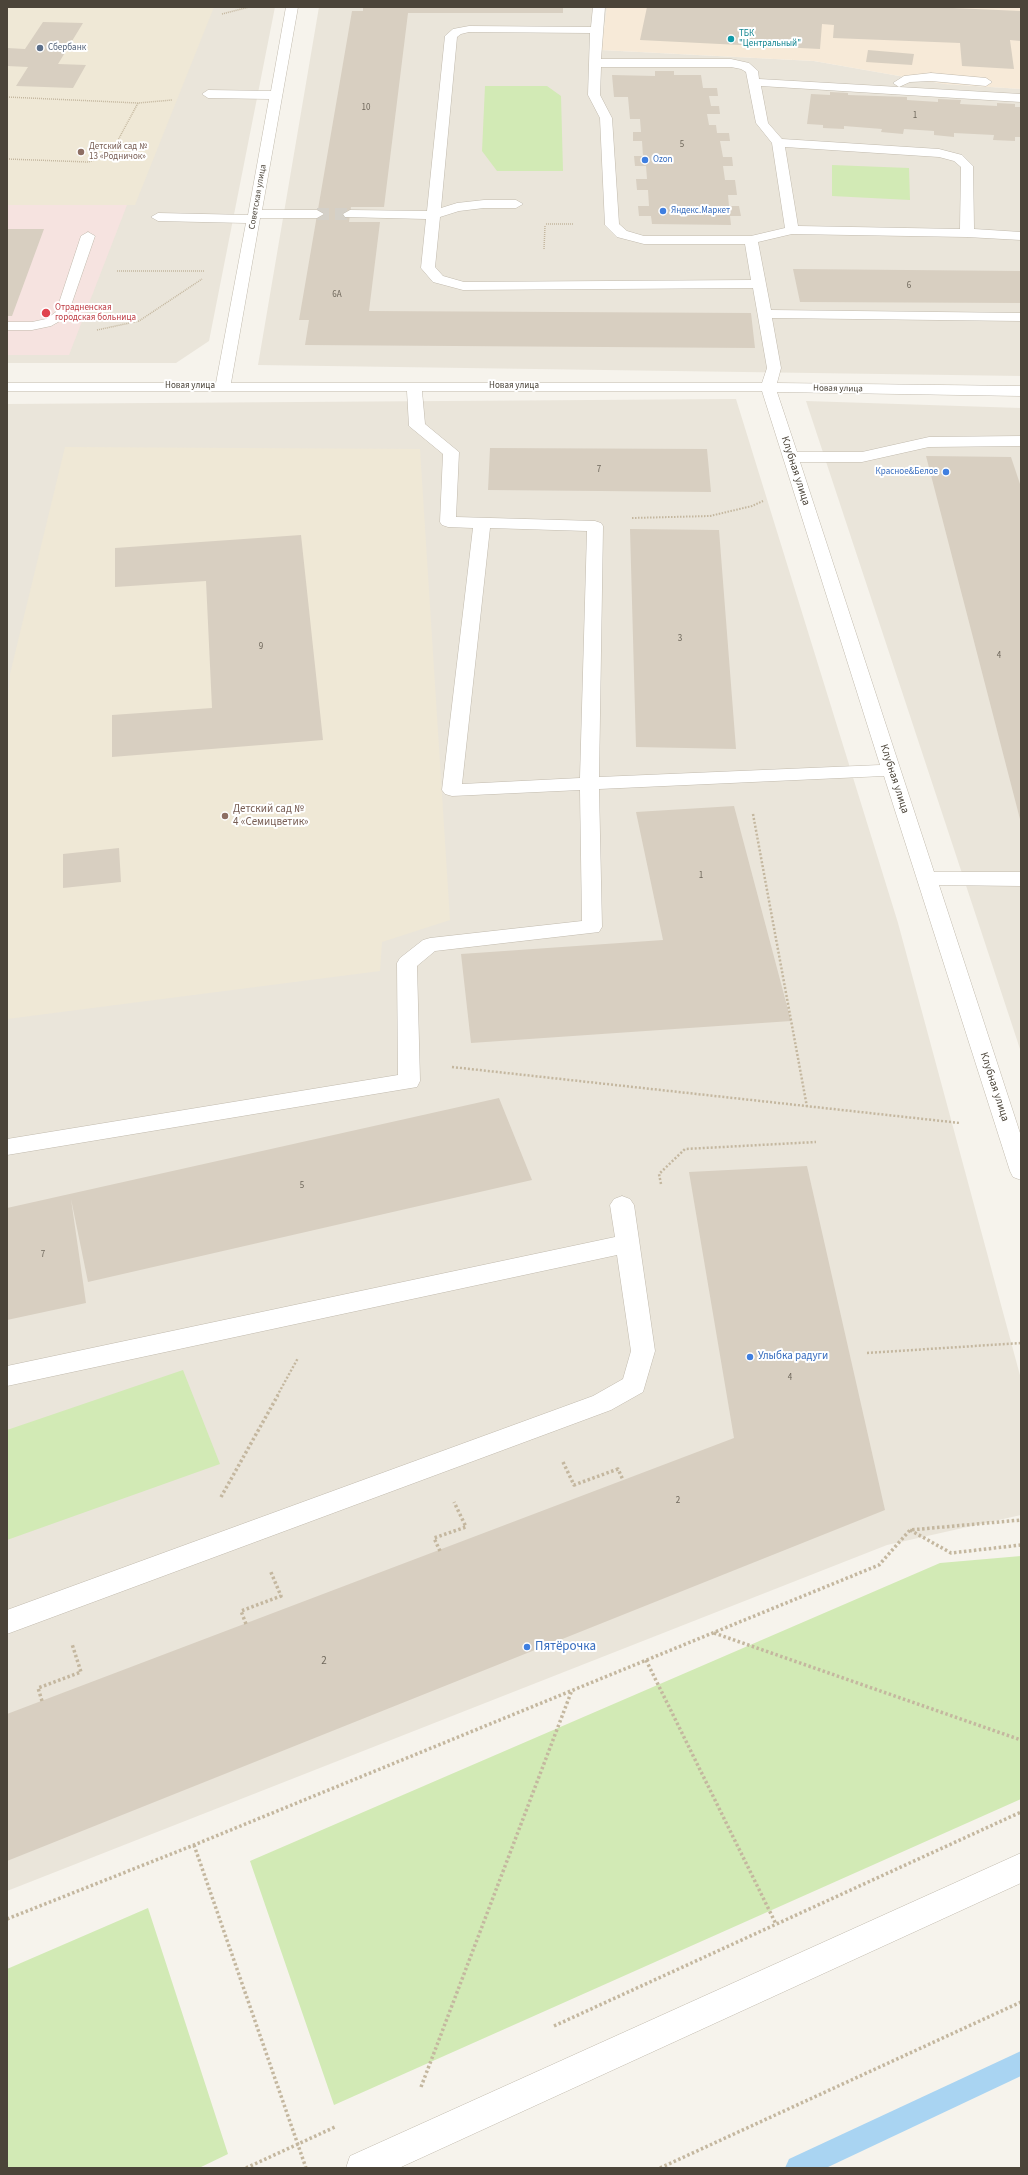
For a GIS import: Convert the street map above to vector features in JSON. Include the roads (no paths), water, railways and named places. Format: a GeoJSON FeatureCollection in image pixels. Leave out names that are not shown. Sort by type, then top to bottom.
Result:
{"type":"FeatureCollection","features":[{"type":"Feature","properties":{"kind":"street","name":"Советская улица"},"geometry":{"type":"LineString","coordinates":[[222,386],[292,7]]}},
{"type":"Feature","properties":{"kind":"street"},"geometry":{"type":"LineString","coordinates":[[599,7],[594,63],[594,95],[606,118],[612,225],[622,234],[644,240],[751,240],[792,230],[967,233],[1021,236]]}},
{"type":"Feature","properties":{"kind":"street"},"geometry":{"type":"LineString","coordinates":[[596,30],[469,29],[457,31],[451,36],[428,268],[438,279],[462,286],[760,284]]}},
{"type":"Feature","properties":{"kind":"street"},"geometry":{"type":"LineString","coordinates":[[594,63],[731,63],[745,66],[752,71],[762,123],[778,143],[792,230]]}},
{"type":"Feature","properties":{"kind":"street"},"geometry":{"type":"LineString","coordinates":[[883,90],[908,79],[931,77],[996,84]]}},
{"type":"Feature","properties":{"kind":"street"},"geometry":{"type":"LineString","coordinates":[[755,82],[1021,98]]}},
{"type":"Feature","properties":{"kind":"street"},"geometry":{"type":"LineString","coordinates":[[208,94],[276,95]]}},
{"type":"Feature","properties":{"kind":"street"},"geometry":{"type":"LineString","coordinates":[[778,143],[939,153],[958,158],[967,166],[967,233]]}},
{"type":"Feature","properties":{"kind":"street"},"geometry":{"type":"LineString","coordinates":[[350,214],[434,215],[457,207],[484,204],[516,204]]}},
{"type":"Feature","properties":{"kind":"street"},"geometry":{"type":"LineString","coordinates":[[158,217],[317,214]]}},
{"type":"Feature","properties":{"kind":"street"},"geometry":{"type":"LineString","coordinates":[[7,326],[32,326],[51,322],[62,314],[88,236]]}},
{"type":"Feature","properties":{"kind":"street"},"geometry":{"type":"LineString","coordinates":[[751,240],[774,368],[768,387]]}},
{"type":"Feature","properties":{"kind":"street"},"geometry":{"type":"LineString","coordinates":[[765,314],[1021,317]]}},
{"type":"Feature","properties":{"kind":"street"},"geometry":{"type":"LineString","coordinates":[[7,1147],[409,1081],[407,963],[430,945],[592,927],[590,783],[595,526],[448,522],[451,452],[417,426],[414,386]]}},
{"type":"Feature","properties":{"kind":"street","name":"Новая улица"},"geometry":{"type":"LineString","coordinates":[[7,387],[768,387],[1021,391]]}},
{"type":"Feature","properties":{"kind":"street","name":"Клубная улица"},"geometry":{"type":"LineString","coordinates":[[768,387],[1021,1171]]}},
{"type":"Feature","properties":{"kind":"street"},"geometry":{"type":"LineString","coordinates":[[790,457],[862,457],[929,442],[1021,441]]}},
{"type":"Feature","properties":{"kind":"street"},"geometry":{"type":"LineString","coordinates":[[482,523],[452,790],[745,775],[891,770]]}},
{"type":"Feature","properties":{"kind":"street"},"geometry":{"type":"LineString","coordinates":[[926,878],[1021,879]]}},
{"type":"Feature","properties":{"kind":"street"},"geometry":{"type":"LineString","coordinates":[[7,1622],[602,1403],[634,1384],[643,1351],[622,1205]]}},
{"type":"Feature","properties":{"kind":"street"},"geometry":{"type":"LineString","coordinates":[[7,1376],[627,1244]]}},
{"type":"Feature","properties":{"kind":"street"},"geometry":{"type":"LineString","coordinates":[[362,2168],[1021,1868]]}},
{"type":"Feature","properties":{"kind":"waterway"},"geometry":{"type":"LineString","coordinates":[[798,2168],[1021,2063]]}},
{"type":"Feature","properties":{"kind":"tunnel"},"geometry":{"type":"LineString","coordinates":[[317,214],[350,214]]}},
{"type":"Feature","properties":{"kind":"place","name":"ТБК \"Центральный\""},"geometry":{"type":"Point","coordinates":[731,39]}},
{"type":"Feature","properties":{"kind":"place","name":"Сбербанк"},"geometry":{"type":"Point","coordinates":[40,48]}},
{"type":"Feature","properties":{"kind":"place","name":"Детский сад № 13 «Родничок»"},"geometry":{"type":"Point","coordinates":[81,152]}},
{"type":"Feature","properties":{"kind":"place","name":"Ozon"},"geometry":{"type":"Point","coordinates":[645,160]}},
{"type":"Feature","properties":{"kind":"place","name":"Яндекс.Маркет"},"geometry":{"type":"Point","coordinates":[663,211]}},
{"type":"Feature","properties":{"kind":"place","name":"Отрадненская городская больница"},"geometry":{"type":"Point","coordinates":[46,313]}},
{"type":"Feature","properties":{"kind":"place","name":"Красное&Белое"},"geometry":{"type":"Point","coordinates":[946,472]}},
{"type":"Feature","properties":{"kind":"place","name":"Детский сад № 4 «Семицветик»"},"geometry":{"type":"Point","coordinates":[225,816]}},
{"type":"Feature","properties":{"kind":"place","name":"Улыбка радуги"},"geometry":{"type":"Point","coordinates":[750,1357]}},
{"type":"Feature","properties":{"kind":"place","name":"Пятёрочка"},"geometry":{"type":"Point","coordinates":[527,1647]}}]}
